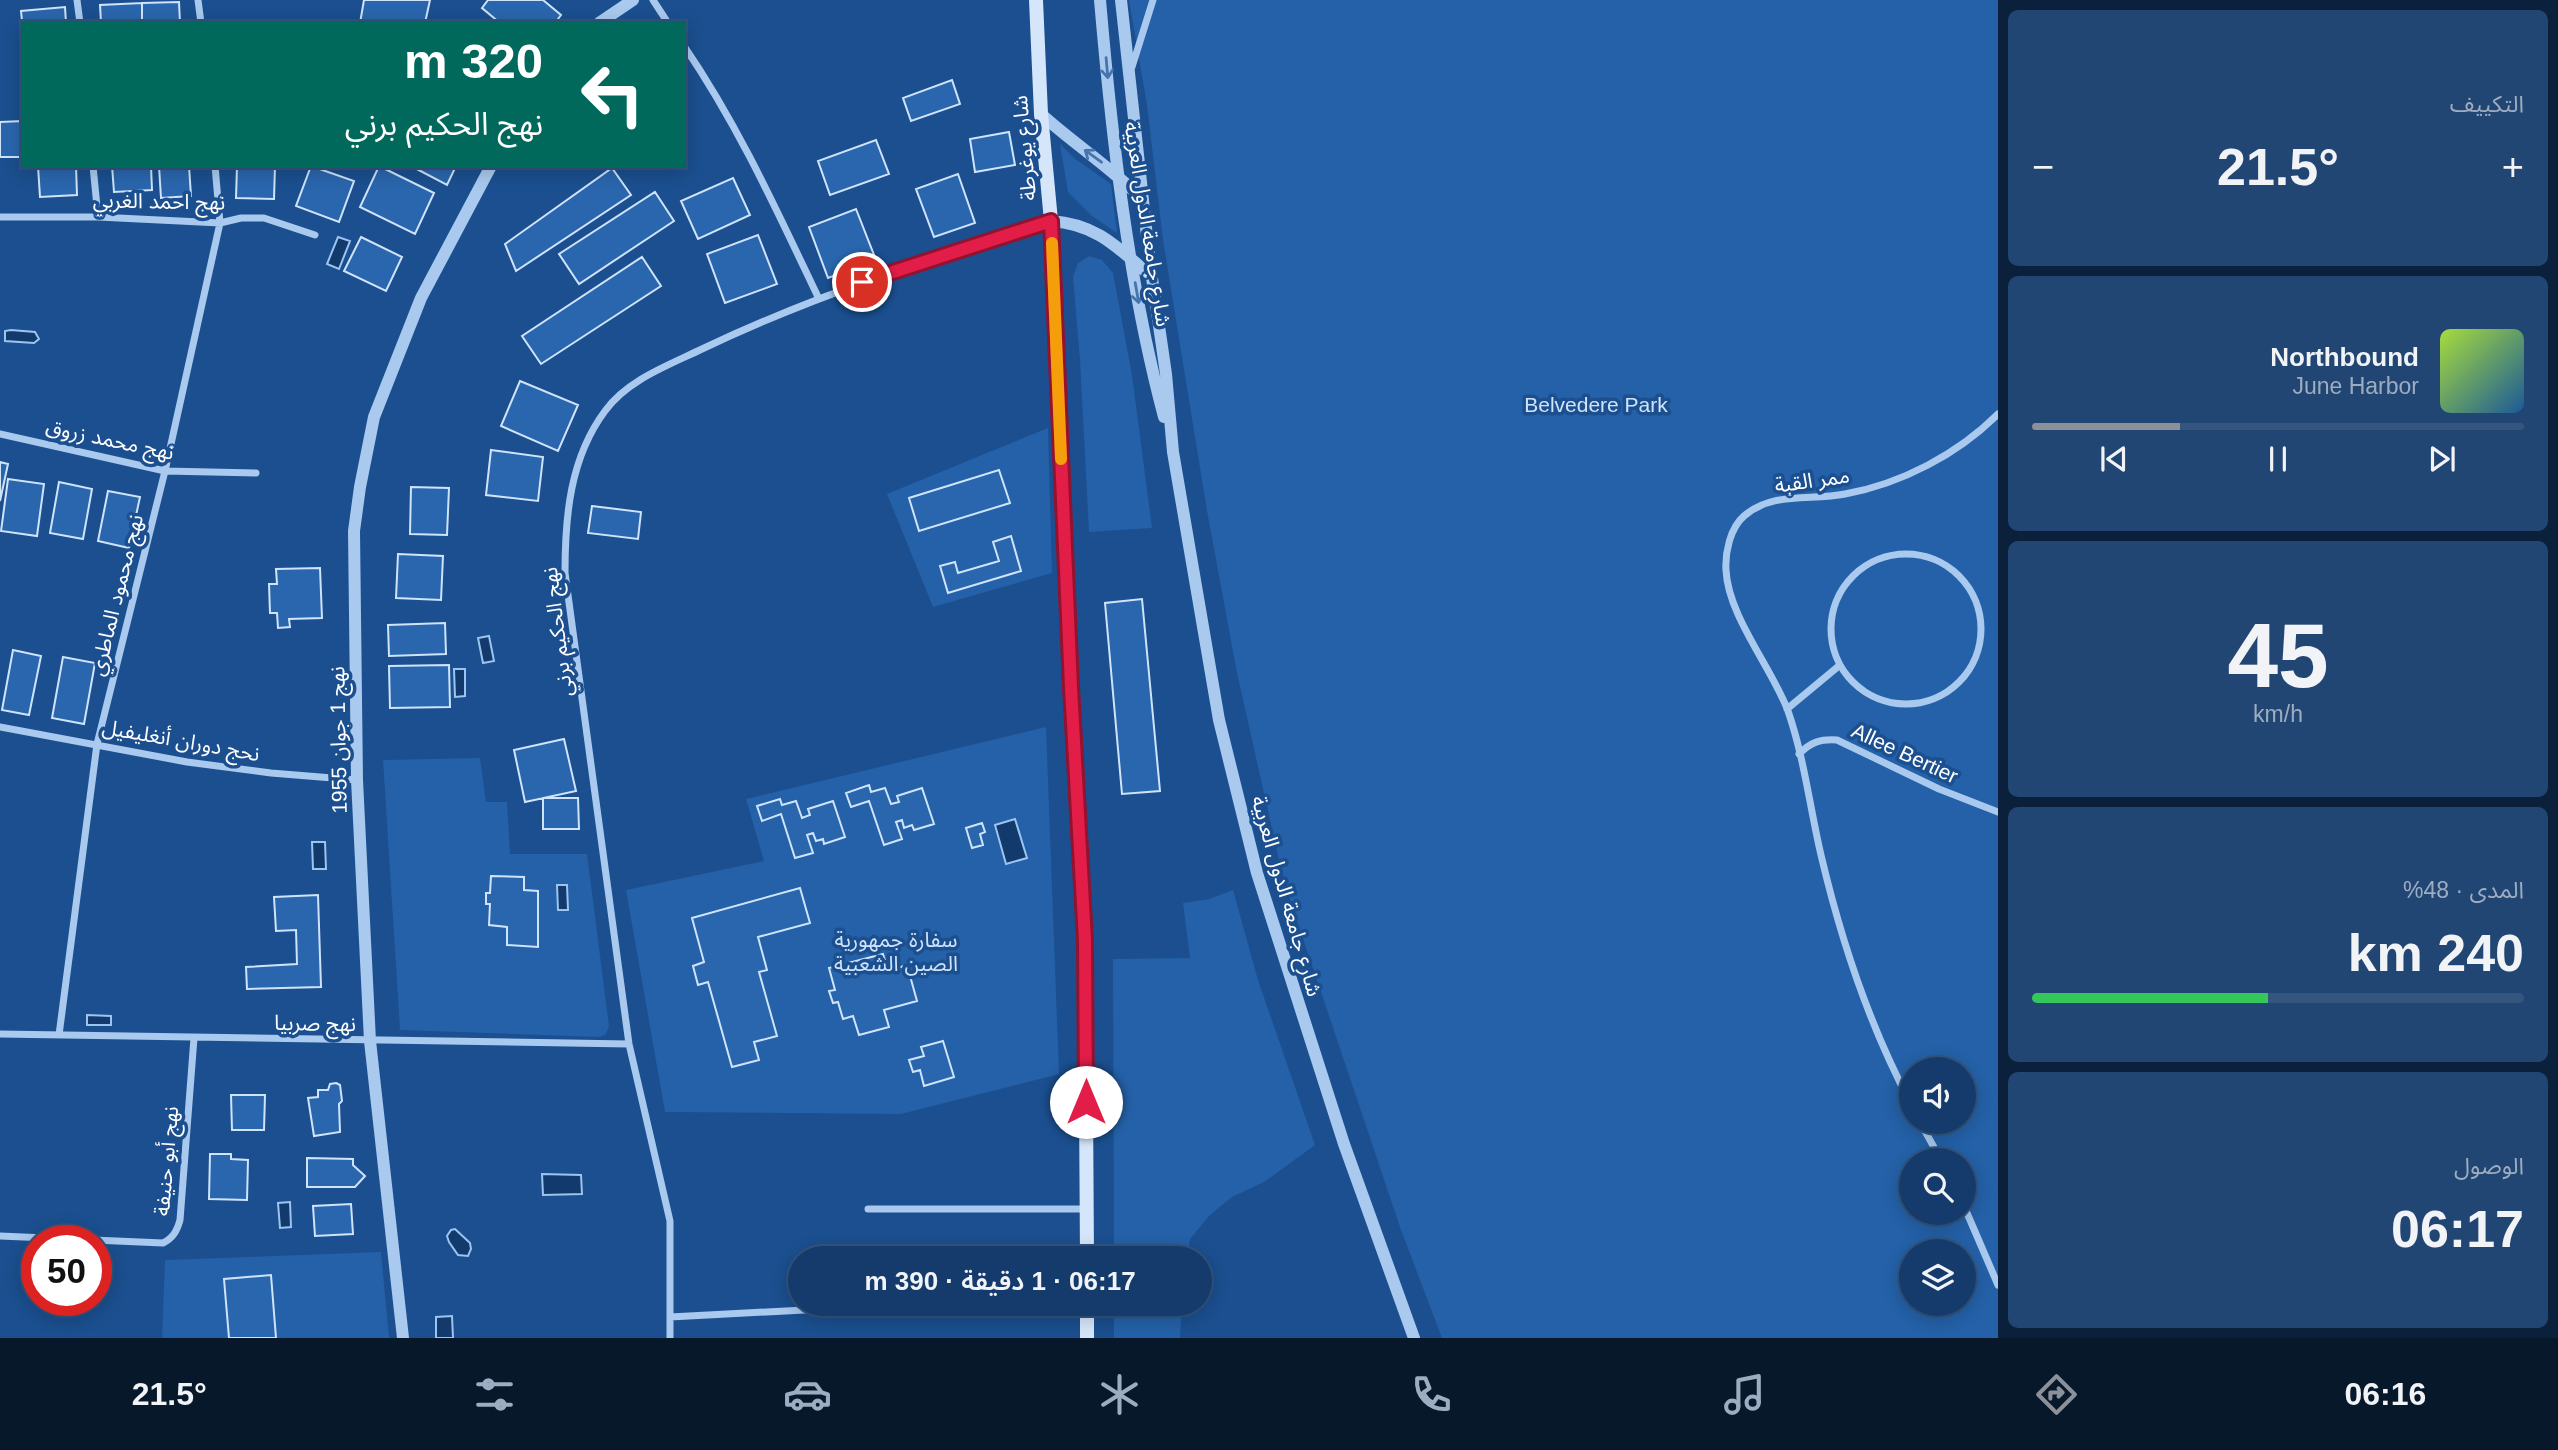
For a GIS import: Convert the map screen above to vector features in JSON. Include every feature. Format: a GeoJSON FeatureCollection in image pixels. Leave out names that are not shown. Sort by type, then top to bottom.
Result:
{"type":"FeatureCollection","features":[{"type":"Feature","properties":{"kind":"main road","name":"شارع يوغرطة"},"geometry":{"type":"LineString","coordinates":[[1036,0],[1041,114],[1051,221],[1085,940],[1087,1246]]}},
{"type":"Feature","properties":{"kind":"main road"},"geometry":{"type":"LineString","coordinates":[[1087,1316],[1087,1338]]}},
{"type":"Feature","properties":{"kind":"street"},"geometry":{"type":"LineString","coordinates":[[77,0],[80,21]]}},
{"type":"Feature","properties":{"kind":"street"},"geometry":{"type":"LineString","coordinates":[[198,0],[201,21]]}},
{"type":"Feature","properties":{"kind":"street"},"geometry":{"type":"LineString","coordinates":[[602,21],[633,0]]}},
{"type":"Feature","properties":{"kind":"street"},"geometry":{"type":"LineString","coordinates":[[653,0],[667,21]]}},
{"type":"Feature","properties":{"kind":"street","name":"شارع جامعة الدول العربية"},"geometry":{"type":"LineString","coordinates":[[1100,0],[1117,174],[1151,369],[1173,452]]}},
{"type":"Feature","properties":{"kind":"street","name":"شارع جامعة الدول العربية"},"geometry":{"type":"LineString","coordinates":[[1121,0],[1173,452],[1219,720],[1257,873],[1344,1144],[1414,1338]]}},
{"type":"Feature","properties":{"kind":"street"},"geometry":{"type":"LineString","coordinates":[[1130,74],[1153,0]]}},
{"type":"Feature","properties":{"kind":"street"},"geometry":{"type":"LineString","coordinates":[[686,49],[755,164],[818,297]]}},
{"type":"Feature","properties":{"kind":"street"},"geometry":{"type":"LineString","coordinates":[[1041,114],[1117,174],[1143,200]]}},
{"type":"Feature","properties":{"kind":"street"},"geometry":{"type":"LineString","coordinates":[[93,168],[98,217]]}},
{"type":"Feature","properties":{"kind":"street","name":"نهج محمود الماطري"},"geometry":{"type":"LineString","coordinates":[[59,1035],[97,744],[165,471],[220,223],[215,168]]}},
{"type":"Feature","properties":{"kind":"street","name":"نهج 1 جوان 1955"},"geometry":{"type":"LineString","coordinates":[[403,1338],[370,1041],[357,780],[354,531],[374,417],[421,298],[490,168]]}},
{"type":"Feature","properties":{"kind":"street","name":"نهج احمد الغربي"},"geometry":{"type":"LineString","coordinates":[[0,217],[98,217],[220,223],[241,218],[264,218],[315,235]]}},
{"type":"Feature","properties":{"kind":"street"},"geometry":{"type":"LineString","coordinates":[[1051,221],[1070,222],[1089,228],[1152,277]]}},
{"type":"Feature","properties":{"kind":"street","name":"نهج الحكيم برني"},"geometry":{"type":"LineString","coordinates":[[670,1338],[670,1221],[629,1044],[565,573],[569,497],[588,438],[606,409],[634,384],[743,329],[818,297],[1051,221]]}},
{"type":"Feature","properties":{"kind":"street","name":"ممر القبة"},"geometry":{"type":"LineString","coordinates":[[1899,1077],[1869,1009],[1848,949],[1822,859],[1787,709],[1730,592],[1726,570],[1728,549],[1741,519],[1758,506],[1780,500],[1843,495],[1880,486],[1950,453],[1998,414]]}},
{"type":"Feature","properties":{"kind":"street","name":"نهج محمد زروق"},"geometry":{"type":"LineString","coordinates":[[0,433],[165,471],[256,473]]}},
{"type":"Feature","properties":{"kind":"street"},"geometry":{"type":"LineString","coordinates":[[1905,554],[1930,558],[1953,570],[1970,590],[1979,610],[1982,631],[1978,653],[1968,672],[1953,688],[1934,699],[1913,704],[1891,703],[1871,696],[1853,683],[1840,665],[1831,641],[1831,615],[1841,591],[1857,571],[1879,558],[1905,554]]}},
{"type":"Feature","properties":{"kind":"street"},"geometry":{"type":"LineString","coordinates":[[1787,709],[1840,665]]}},
{"type":"Feature","properties":{"kind":"street","name":"نحج دوران أنغليفيل"},"geometry":{"type":"LineString","coordinates":[[0,727],[223,767],[357,780]]}},
{"type":"Feature","properties":{"kind":"street","name":"Allee Bertier"},"geometry":{"type":"LineString","coordinates":[[1799,754],[1809,744],[1822,739],[1837,740],[1939,789],[1998,812]]}},
{"type":"Feature","properties":{"kind":"street","name":"نهج صربيا"},"geometry":{"type":"LineString","coordinates":[[0,1034],[629,1044]]}},
{"type":"Feature","properties":{"kind":"street","name":"نهج أبو حنيفة"},"geometry":{"type":"LineString","coordinates":[[0,1236],[163,1243],[170,1240],[180,1220],[194,1038]]}},
{"type":"Feature","properties":{"kind":"street"},"geometry":{"type":"LineString","coordinates":[[868,1209],[1087,1209]]}},
{"type":"Feature","properties":{"kind":"street"},"geometry":{"type":"LineString","coordinates":[[1972,1225],[1998,1285]]}},
{"type":"Feature","properties":{"kind":"street"},"geometry":{"type":"LineString","coordinates":[[670,1317],[788,1311]]}},
{"type":"Feature","properties":{"kind":"green space","name":"Belvedere Park"},"geometry":{"type":"Polygon","coordinates":[[[1129,0],[1998,0],[1998,1338],[1442,1338],[1401,1230],[1284,882],[1237,673],[1207,511],[1163,240],[1147,105],[1129,0]]]}},
{"type":"Feature","properties":{"kind":"green space"},"geometry":{"type":"Polygon","coordinates":[[[1060,144],[1074,158],[1111,184],[1117,233],[1092,216],[1068,192],[1060,144]]]}},
{"type":"Feature","properties":{"kind":"green space"},"geometry":{"type":"Polygon","coordinates":[[[1089,256],[1102,260],[1113,273],[1132,375],[1152,528],[1089,532],[1073,277],[1078,263],[1089,256]]]}},
{"type":"Feature","properties":{"kind":"green space"},"geometry":{"type":"Polygon","coordinates":[[[1048,428],[1052,573],[933,607],[887,494],[1048,428]]]}},
{"type":"Feature","properties":{"kind":"green space","name":"سفارة جمهورية الصين الشعبية"},"geometry":{"type":"Polygon","coordinates":[[[1046,727],[1059,1074],[901,1114],[665,1112],[626,890],[764,861],[746,799],[1046,727]]]}},
{"type":"Feature","properties":{"kind":"green space"},"geometry":{"type":"Polygon","coordinates":[[[480,758],[486,802],[507,802],[510,854],[587,854],[609,1026],[606,1034],[600,1037],[400,1030],[383,760],[480,758]]]}},
{"type":"Feature","properties":{"kind":"green space"},"geometry":{"type":"Polygon","coordinates":[[[1233,890],[1258,980],[1315,1145],[1264,1182],[1232,1197],[1210,1215],[1190,1239],[1189,1246],[1114,1246],[1113,959],[1190,958],[1183,903],[1209,899],[1233,890]]]}},
{"type":"Feature","properties":{"kind":"green space"},"geometry":{"type":"Polygon","coordinates":[[[381,1252],[389,1338],[162,1338],[165,1260],[381,1252]]]}},
{"type":"Feature","properties":{"kind":"green space"},"geometry":{"type":"Polygon","coordinates":[[[1114,1316],[1181,1316],[1180,1338],[1114,1338],[1114,1316]]]}},
{"type":"Feature","properties":{"kind":"shaded area"},"geometry":{"type":"Polygon","coordinates":[[[338,237],[350,241],[339,269],[327,264],[338,237]]]}},
{"type":"Feature","properties":{"kind":"shaded area"},"geometry":{"type":"Polygon","coordinates":[[[5,331],[35,332],[39,339],[34,343],[5,341],[5,331]]]}},
{"type":"Feature","properties":{"kind":"shaded area"},"geometry":{"type":"Polygon","coordinates":[[[489,636],[494,661],[483,663],[478,638],[489,636]]]}},
{"type":"Feature","properties":{"kind":"shaded area"},"geometry":{"type":"Polygon","coordinates":[[[454,669],[465,669],[465,696],[455,697],[454,669]]]}},
{"type":"Feature","properties":{"kind":"shaded area"},"geometry":{"type":"Polygon","coordinates":[[[1015,819],[1027,858],[1006,864],[995,825],[1015,819]]]}},
{"type":"Feature","properties":{"kind":"shaded area"},"geometry":{"type":"Polygon","coordinates":[[[312,842],[325,842],[326,869],[313,869],[312,842]]]}},
{"type":"Feature","properties":{"kind":"shaded area"},"geometry":{"type":"Polygon","coordinates":[[[557,885],[567,885],[568,910],[558,910],[557,885]]]}},
{"type":"Feature","properties":{"kind":"shaded area"},"geometry":{"type":"Polygon","coordinates":[[[87,1015],[111,1016],[111,1025],[87,1025],[87,1015]]]}},
{"type":"Feature","properties":{"kind":"shaded area"},"geometry":{"type":"Polygon","coordinates":[[[542,1174],[581,1175],[582,1194],[543,1195],[542,1174]]]}},
{"type":"Feature","properties":{"kind":"shaded area"},"geometry":{"type":"Polygon","coordinates":[[[290,1202],[291,1227],[280,1228],[278,1203],[290,1202]]]}},
{"type":"Feature","properties":{"kind":"shaded area"},"geometry":{"type":"Polygon","coordinates":[[[455,1229],[470,1243],[468,1256],[458,1255],[449,1242],[447,1236],[455,1229]]]}},
{"type":"Feature","properties":{"kind":"shaded area"},"geometry":{"type":"Polygon","coordinates":[[[452,1316],[453,1338],[436,1338],[436,1317],[452,1316]]]}},
{"type":"Feature","properties":{"kind":"building"},"geometry":{"type":"Polygon","coordinates":[[[364,0],[430,0],[425,21],[360,21],[364,0]]]}},
{"type":"Feature","properties":{"kind":"building"},"geometry":{"type":"Polygon","coordinates":[[[488,0],[543,0],[561,15],[556,21],[498,21],[482,8],[488,0]]]}},
{"type":"Feature","properties":{"kind":"building"},"geometry":{"type":"Polygon","coordinates":[[[179,2],[180,21],[142,21],[142,3],[179,2]]]}},
{"type":"Feature","properties":{"kind":"building"},"geometry":{"type":"Polygon","coordinates":[[[142,3],[142,21],[101,21],[100,5],[142,3]]]}},
{"type":"Feature","properties":{"kind":"building"},"geometry":{"type":"Polygon","coordinates":[[[65,7],[66,21],[22,21],[21,11],[65,7]]]}},
{"type":"Feature","properties":{"kind":"building"},"geometry":{"type":"Polygon","coordinates":[[[952,80],[960,104],[911,121],[903,98],[952,80]]]}},
{"type":"Feature","properties":{"kind":"building"},"geometry":{"type":"Polygon","coordinates":[[[21,121],[21,157],[0,157],[0,122],[21,121]]]}},
{"type":"Feature","properties":{"kind":"building"},"geometry":{"type":"Polygon","coordinates":[[[1009,132],[1015,165],[975,172],[970,139],[1009,132]]]}},
{"type":"Feature","properties":{"kind":"building"},"geometry":{"type":"Polygon","coordinates":[[[876,140],[889,174],[830,195],[818,161],[876,140]]]}},
{"type":"Feature","properties":{"kind":"building"},"geometry":{"type":"Polygon","coordinates":[[[38,168],[76,168],[77,195],[40,197],[38,168]]]}},
{"type":"Feature","properties":{"kind":"building"},"geometry":{"type":"Polygon","coordinates":[[[112,168],[151,168],[152,190],[114,192],[112,168]]]}},
{"type":"Feature","properties":{"kind":"building"},"geometry":{"type":"Polygon","coordinates":[[[159,168],[189,168],[191,196],[161,198],[159,168]]]}},
{"type":"Feature","properties":{"kind":"building"},"geometry":{"type":"Polygon","coordinates":[[[237,168],[275,168],[274,199],[236,198],[237,168]]]}},
{"type":"Feature","properties":{"kind":"building"},"geometry":{"type":"Polygon","coordinates":[[[310,168],[354,181],[339,222],[296,206],[310,168]]]}},
{"type":"Feature","properties":{"kind":"building"},"geometry":{"type":"Polygon","coordinates":[[[378,168],[434,193],[415,234],[360,207],[378,168]]]}},
{"type":"Feature","properties":{"kind":"building"},"geometry":{"type":"Polygon","coordinates":[[[415,168],[455,168],[447,185],[415,168]]]}},
{"type":"Feature","properties":{"kind":"building"},"geometry":{"type":"Polygon","coordinates":[[[612,168],[631,195],[516,271],[505,244],[612,168]]]}},
{"type":"Feature","properties":{"kind":"building"},"geometry":{"type":"Polygon","coordinates":[[[958,174],[975,223],[934,237],[916,189],[958,174]]]}},
{"type":"Feature","properties":{"kind":"building"},"geometry":{"type":"Polygon","coordinates":[[[733,178],[750,215],[698,239],[681,201],[733,178]]]}},
{"type":"Feature","properties":{"kind":"building"},"geometry":{"type":"Polygon","coordinates":[[[655,192],[674,221],[579,284],[559,254],[655,192]]]}},
{"type":"Feature","properties":{"kind":"building"},"geometry":{"type":"Polygon","coordinates":[[[856,209],[876,260],[828,278],[809,227],[856,209]]]}},
{"type":"Feature","properties":{"kind":"building"},"geometry":{"type":"Polygon","coordinates":[[[758,235],[777,284],[725,303],[707,254],[758,235]]]}},
{"type":"Feature","properties":{"kind":"building"},"geometry":{"type":"Polygon","coordinates":[[[361,237],[402,257],[386,291],[344,271],[361,237]]]}},
{"type":"Feature","properties":{"kind":"building"},"geometry":{"type":"Polygon","coordinates":[[[642,257],[661,286],[541,364],[522,336],[642,257]]]}},
{"type":"Feature","properties":{"kind":"building"},"geometry":{"type":"Polygon","coordinates":[[[520,381],[578,405],[558,451],[501,426],[520,381]]]}},
{"type":"Feature","properties":{"kind":"building"},"geometry":{"type":"Polygon","coordinates":[[[491,450],[543,457],[538,501],[486,495],[491,450]]]}},
{"type":"Feature","properties":{"kind":"building"},"geometry":{"type":"Polygon","coordinates":[[[0,462],[8,464],[0,501],[0,462]]]}},
{"type":"Feature","properties":{"kind":"building"},"geometry":{"type":"Polygon","coordinates":[[[999,470],[1010,503],[919,531],[909,498],[999,470]]]}},
{"type":"Feature","properties":{"kind":"building"},"geometry":{"type":"Polygon","coordinates":[[[8,479],[44,484],[37,536],[1,531],[8,479]]]}},
{"type":"Feature","properties":{"kind":"building"},"geometry":{"type":"Polygon","coordinates":[[[59,482],[92,489],[83,539],[50,533],[59,482]]]}},
{"type":"Feature","properties":{"kind":"building"},"geometry":{"type":"Polygon","coordinates":[[[411,487],[449,488],[447,535],[410,534],[411,487]]]}},
{"type":"Feature","properties":{"kind":"building"},"geometry":{"type":"Polygon","coordinates":[[[108,491],[140,497],[129,548],[98,541],[108,491]]]}},
{"type":"Feature","properties":{"kind":"building"},"geometry":{"type":"Polygon","coordinates":[[[592,506],[641,512],[638,539],[588,533],[592,506]]]}},
{"type":"Feature","properties":{"kind":"building"},"geometry":{"type":"Polygon","coordinates":[[[1011,536],[1021,571],[948,593],[940,566],[955,562],[958,573],[999,561],[993,542],[1011,536]]]}},
{"type":"Feature","properties":{"kind":"building"},"geometry":{"type":"Polygon","coordinates":[[[398,554],[443,556],[441,600],[396,598],[398,554]]]}},
{"type":"Feature","properties":{"kind":"building"},"geometry":{"type":"Polygon","coordinates":[[[320,568],[322,618],[289,619],[290,627],[278,628],[277,613],[270,613],[269,584],[277,584],[276,569],[320,568]]]}},
{"type":"Feature","properties":{"kind":"building"},"geometry":{"type":"Polygon","coordinates":[[[1142,599],[1160,791],[1122,794],[1105,603],[1142,599]]]}},
{"type":"Feature","properties":{"kind":"building"},"geometry":{"type":"Polygon","coordinates":[[[445,623],[446,654],[389,656],[388,625],[445,623]]]}},
{"type":"Feature","properties":{"kind":"building"},"geometry":{"type":"Polygon","coordinates":[[[13,650],[41,656],[29,715],[2,710],[13,650]]]}},
{"type":"Feature","properties":{"kind":"building"},"geometry":{"type":"Polygon","coordinates":[[[63,657],[95,663],[84,724],[52,718],[63,657]]]}},
{"type":"Feature","properties":{"kind":"building"},"geometry":{"type":"Polygon","coordinates":[[[449,665],[450,707],[390,708],[389,666],[449,665]]]}},
{"type":"Feature","properties":{"kind":"building"},"geometry":{"type":"Polygon","coordinates":[[[564,739],[576,791],[525,802],[514,750],[564,739]]]}},
{"type":"Feature","properties":{"kind":"building"},"geometry":{"type":"Polygon","coordinates":[[[869,785],[871,792],[885,788],[891,804],[899,802],[897,796],[922,788],[934,824],[914,830],[912,825],[904,828],[902,820],[896,822],[902,839],[884,845],[869,801],[851,807],[846,793],[869,785]]]}},
{"type":"Feature","properties":{"kind":"building"},"geometry":{"type":"Polygon","coordinates":[[[543,798],[578,798],[579,829],[543,829],[543,798]]]}},
{"type":"Feature","properties":{"kind":"building"},"geometry":{"type":"Polygon","coordinates":[[[780,799],[782,805],[796,801],[802,818],[810,815],[808,809],[833,801],[845,837],[824,844],[823,839],[816,841],[813,833],[807,835],[813,853],[795,858],[781,814],[762,821],[757,806],[780,799]]]}},
{"type":"Feature","properties":{"kind":"building"},"geometry":{"type":"Polygon","coordinates":[[[982,823],[985,832],[980,834],[983,845],[972,848],[966,828],[982,823]]]}},
{"type":"Feature","properties":{"kind":"building"},"geometry":{"type":"Polygon","coordinates":[[[491,876],[524,877],[524,890],[538,891],[538,947],[507,945],[507,927],[489,925],[490,904],[486,904],[486,893],[490,893],[491,876]]]}},
{"type":"Feature","properties":{"kind":"building"},"geometry":{"type":"Polygon","coordinates":[[[800,888],[810,923],[758,937],[767,970],[759,972],[777,1036],[754,1042],[759,1060],[732,1067],[708,982],[698,985],[693,966],[704,962],[692,918],[800,888]]]}},
{"type":"Feature","properties":{"kind":"building"},"geometry":{"type":"Polygon","coordinates":[[[318,895],[321,987],[247,989],[246,967],[297,964],[296,930],[276,931],[274,897],[318,895]]]}},
{"type":"Feature","properties":{"kind":"building"},"geometry":{"type":"Polygon","coordinates":[[[883,954],[888,971],[907,965],[917,1001],[884,1010],[889,1027],[859,1035],[853,1016],[843,1019],[838,1002],[833,1003],[829,991],[835,990],[829,968],[883,954]]]}},
{"type":"Feature","properties":{"kind":"building"},"geometry":{"type":"Polygon","coordinates":[[[943,1041],[954,1077],[924,1086],[920,1070],[913,1072],[909,1060],[924,1056],[921,1047],[943,1041]]]}},
{"type":"Feature","properties":{"kind":"building"},"geometry":{"type":"Polygon","coordinates":[[[330,1084],[340,1085],[342,1101],[339,1104],[340,1132],[314,1136],[308,1098],[318,1097],[318,1090],[328,1090],[330,1084]]]}},
{"type":"Feature","properties":{"kind":"building"},"geometry":{"type":"Polygon","coordinates":[[[231,1095],[265,1095],[264,1130],[232,1130],[231,1095]]]}},
{"type":"Feature","properties":{"kind":"building"},"geometry":{"type":"Polygon","coordinates":[[[210,1154],[231,1154],[231,1159],[248,1160],[247,1200],[209,1199],[210,1154]]]}},
{"type":"Feature","properties":{"kind":"building"},"geometry":{"type":"Polygon","coordinates":[[[307,1158],[353,1159],[353,1165],[365,1176],[355,1187],[307,1187],[307,1158]]]}},
{"type":"Feature","properties":{"kind":"building"},"geometry":{"type":"Polygon","coordinates":[[[351,1204],[353,1234],[315,1236],[313,1206],[351,1204]]]}},
{"type":"Feature","properties":{"kind":"building"},"geometry":{"type":"Polygon","coordinates":[[[271,1275],[276,1338],[229,1338],[224,1279],[271,1275]]]}},
{"type":"Feature","properties":{"kind":"slow traffic"},"geometry":{"type":"LineString","coordinates":[[1052,243],[1061,459]]}},
{"type":"Feature","properties":{"kind":"route"},"geometry":{"type":"LineString","coordinates":[[862,282],[1051,221],[1085,940],[1086,1102]]}}]}
